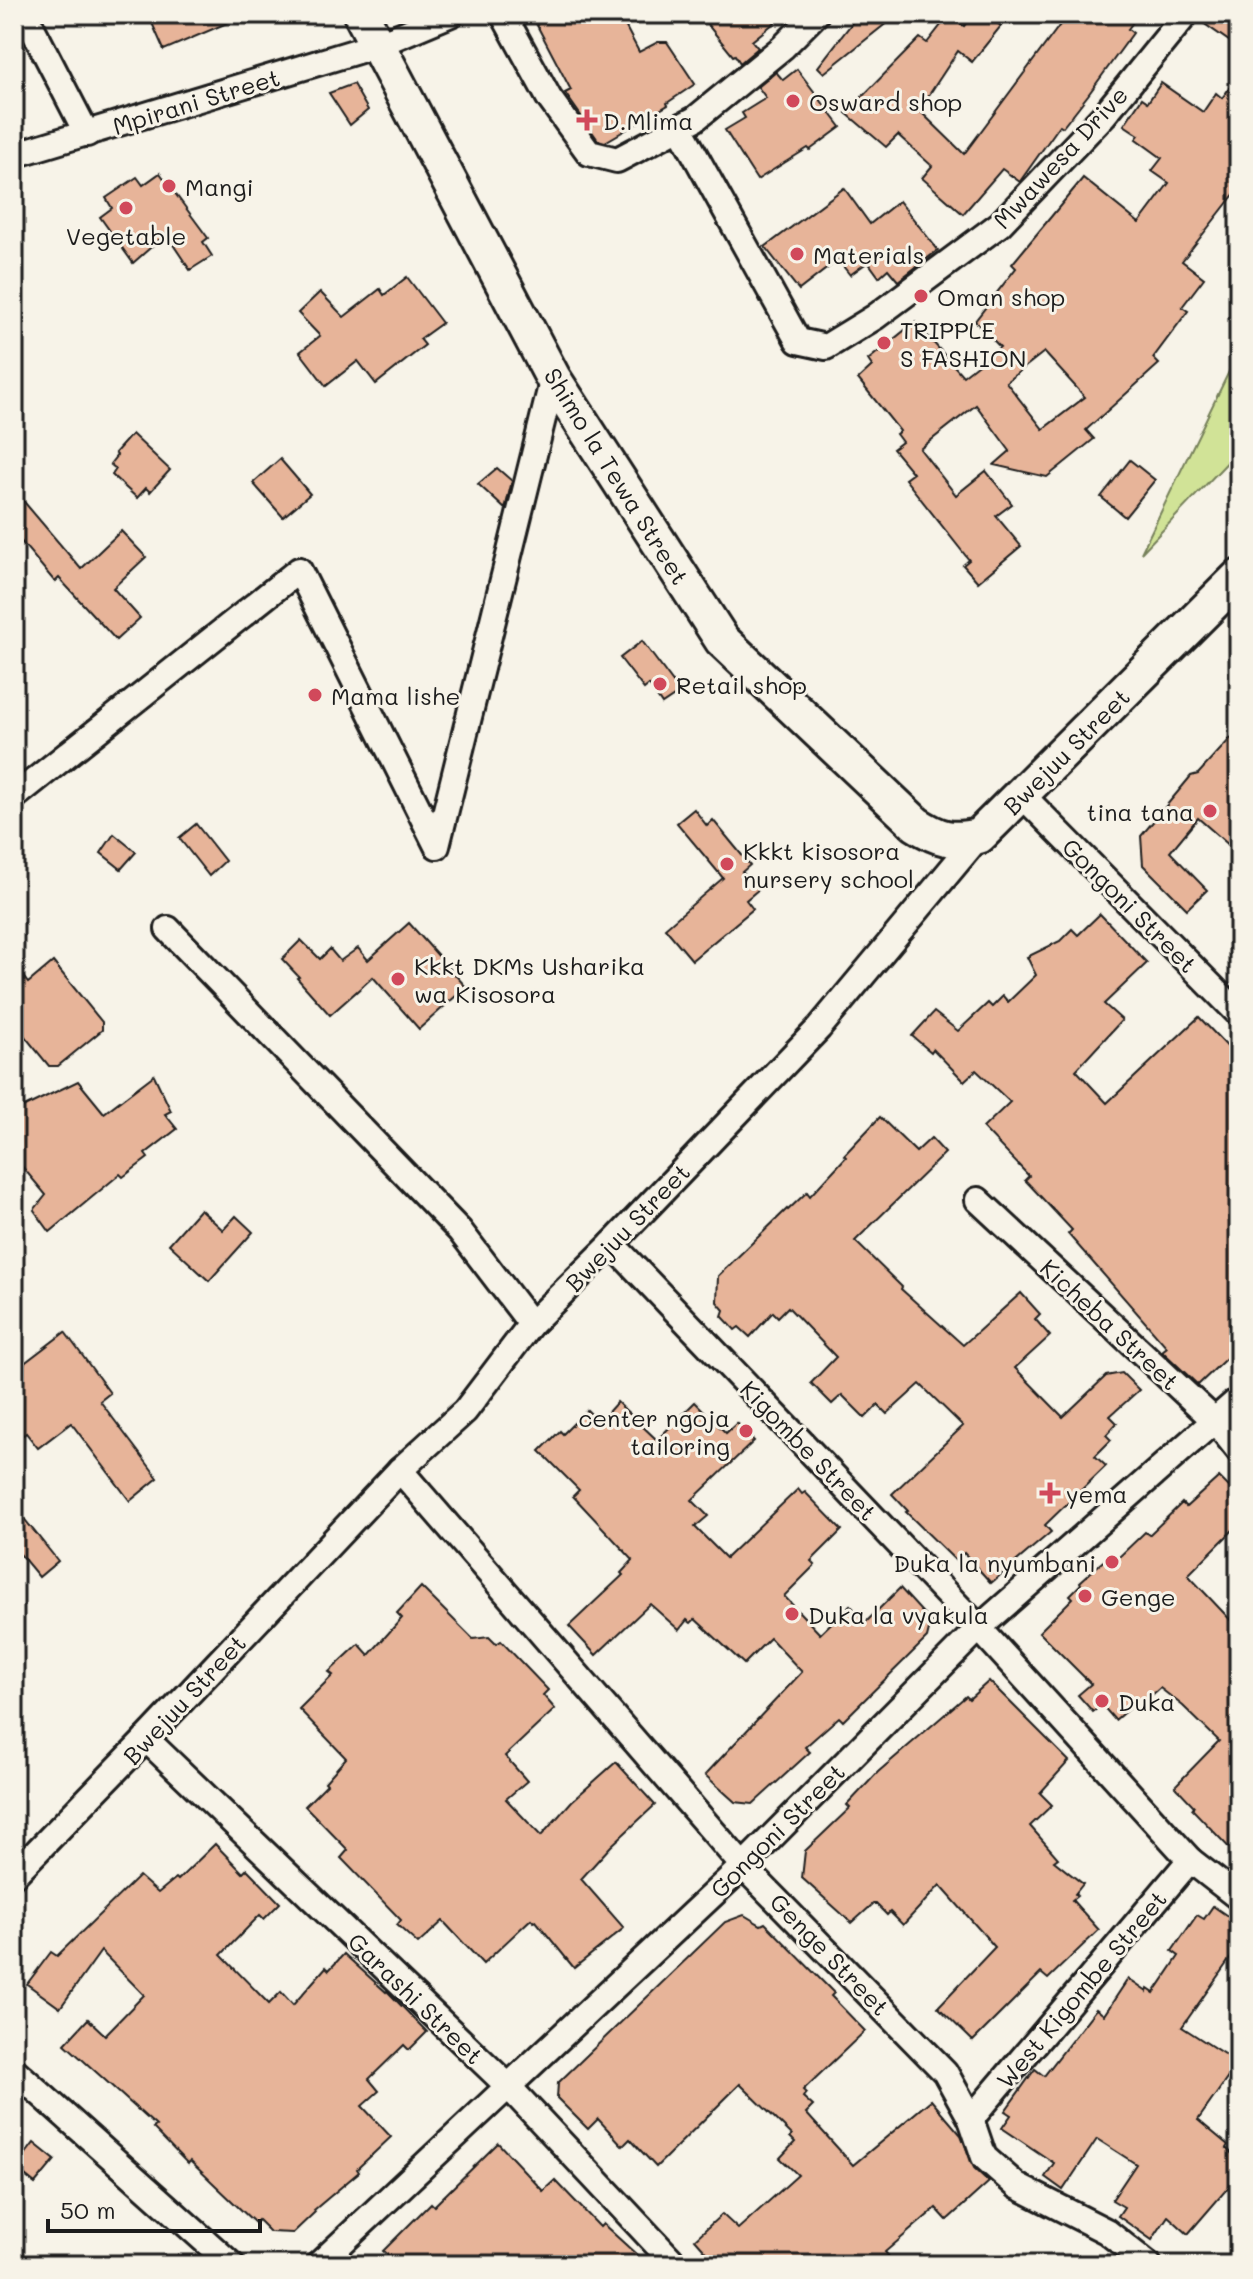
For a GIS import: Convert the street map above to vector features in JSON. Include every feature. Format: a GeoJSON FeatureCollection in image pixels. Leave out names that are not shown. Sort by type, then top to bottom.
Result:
{"type":"FeatureCollection","features":[{"type":"Feature","properties":{"kind":"street"},"geometry":{"type":"LineString","coordinates":[[25,14],[87,134]]}},
{"type":"Feature","properties":{"kind":"street","name":"Shimo la Tewa Street"},"geometry":{"type":"LineString","coordinates":[[361,14],[553,378],[722,640],[916,824],[937,837],[961,840],[979,836]]}},
{"type":"Feature","properties":{"kind":"street","name":"Mpirani Street"},"geometry":{"type":"LineString","coordinates":[[14,155],[377,45],[451,14]]}},
{"type":"Feature","properties":{"kind":"street"},"geometry":{"type":"LineString","coordinates":[[503,14],[549,98],[589,153],[617,160],[680,128],[783,47],[816,14]]}},
{"type":"Feature","properties":{"kind":"street","name":"Mwawesa Drive"},"geometry":{"type":"LineString","coordinates":[[680,128],[798,341],[826,347],[875,317],[1000,224],[1104,115],[1186,14]]}},
{"type":"Feature","properties":{"kind":"street"},"geometry":{"type":"LineString","coordinates":[[14,797],[299,570],[437,846],[553,378]]}},
{"type":"Feature","properties":{"kind":"street","name":"Bwejuu Street"},"geometry":{"type":"LineString","coordinates":[[14,1875],[400,1470],[465,1411],[531,1324],[819,1028],[979,836],[1239,577]]}},
{"type":"Feature","properties":{"kind":"street","name":"Gongoni Street"},"geometry":{"type":"LineString","coordinates":[[1022,795],[1239,1014]]}},
{"type":"Feature","properties":{"kind":"street"},"geometry":{"type":"LineString","coordinates":[[168,929],[460,1231],[531,1324]]}},
{"type":"Feature","properties":{"kind":"street","name":"Kicheba Street"},"geometry":{"type":"LineString","coordinates":[[978,1200],[1215,1421],[1239,1451]]}},
{"type":"Feature","properties":{"kind":"street","name":"Kigombe Street"},"geometry":{"type":"LineString","coordinates":[[612,1244],[979,1628],[1190,1860],[1239,1898]]}},
{"type":"Feature","properties":{"kind":"street","name":"Gongoni Street"},"geometry":{"type":"LineString","coordinates":[[318,2265],[743,1866],[979,1628],[1239,1399]]}},
{"type":"Feature","properties":{"kind":"street","name":"Genge Street"},"geometry":{"type":"LineString","coordinates":[[400,1470],[743,1866],[945,2072],[971,2119],[984,2157],[1017,2186],[1106,2231],[1149,2265]]}},
{"type":"Feature","properties":{"kind":"street","name":"Garashi Street"},"geometry":{"type":"LineString","coordinates":[[146,1739],[508,2086],[676,2265]]}},
{"type":"Feature","properties":{"kind":"street","name":"West Kigombe Street"},"geometry":{"type":"LineString","coordinates":[[971,2119],[1190,1860]]}},
{"type":"Feature","properties":{"kind":"street"},"geometry":{"type":"LineString","coordinates":[[14,2070],[232,2265]]}},
{"type":"Feature","properties":{"kind":"green space"},"geometry":{"type":"Polygon","coordinates":[[[1239,351],[1239,450],[1141,553],[1239,351]]]}},
{"type":"Feature","properties":{"kind":"building"},"geometry":{"type":"Polygon","coordinates":[[[148,14],[248,14],[164,50],[148,14]]]}},
{"type":"Feature","properties":{"kind":"building"},"geometry":{"type":"Polygon","coordinates":[[[531,14],[619,14],[639,52],[658,42],[667,42],[695,84],[668,105],[605,142],[598,140],[565,93],[571,90],[531,14]]]}},
{"type":"Feature","properties":{"kind":"building"},"geometry":{"type":"Polygon","coordinates":[[[719,14],[785,14],[752,41],[758,48],[740,63],[707,24],[719,14]]]}},
{"type":"Feature","properties":{"kind":"building"},"geometry":{"type":"Polygon","coordinates":[[[859,14],[898,14],[824,73],[818,67],[859,14]]]}},
{"type":"Feature","properties":{"kind":"building"},"geometry":{"type":"Polygon","coordinates":[[[973,14],[985,14],[1001,26],[972,62],[958,51],[919,110],[964,154],[1068,14],[1139,14],[1128,29],[1133,33],[1063,127],[1060,125],[1020,182],[1002,169],[963,214],[922,178],[932,166],[898,135],[886,147],[846,113],[920,38],[927,43],[949,15],[964,26],[973,14]]]}},
{"type":"Feature","properties":{"kind":"building"},"geometry":{"type":"Polygon","coordinates":[[[1201,14],[1239,14],[1239,48],[1199,20],[1201,14]]]}},
{"type":"Feature","properties":{"kind":"building"},"geometry":{"type":"Polygon","coordinates":[[[797,69],[841,127],[810,150],[808,148],[757,180],[725,130],[745,118],[742,113],[766,98],[758,87],[776,72],[783,80],[797,69]]]}},
{"type":"Feature","properties":{"kind":"building"},"geometry":{"type":"Polygon","coordinates":[[[1239,75],[1239,188],[1182,261],[1204,278],[1182,307],[1188,311],[1153,358],[1159,364],[1086,430],[1094,439],[1047,477],[994,465],[1010,451],[976,405],[920,449],[956,495],[986,471],[1012,504],[996,516],[1021,546],[978,582],[963,565],[969,560],[905,479],[913,473],[893,449],[902,442],[896,434],[900,431],[858,379],[872,366],[868,360],[915,322],[963,376],[1000,347],[975,321],[1016,268],[1012,264],[1083,178],[1139,223],[1169,183],[1152,171],[1162,158],[1136,139],[1139,135],[1124,125],[1142,98],[1148,102],[1161,83],[1203,112],[1216,93],[1222,98],[1239,75]],[[1044,352],[1006,382],[1043,429],[1085,397],[1044,352]]]}},
{"type":"Feature","properties":{"kind":"building"},"geometry":{"type":"Polygon","coordinates":[[[353,84],[368,110],[350,125],[329,93],[353,84]]]}},
{"type":"Feature","properties":{"kind":"building"},"geometry":{"type":"Polygon","coordinates":[[[160,173],[208,238],[203,242],[212,256],[190,270],[166,234],[133,263],[100,217],[112,208],[106,198],[137,177],[143,185],[160,173]]]}},
{"type":"Feature","properties":{"kind":"building"},"geometry":{"type":"Polygon","coordinates":[[[844,188],[870,224],[899,201],[938,250],[898,281],[888,269],[879,277],[868,262],[850,275],[838,260],[799,290],[765,247],[844,188]]]}},
{"type":"Feature","properties":{"kind":"building"},"geometry":{"type":"Polygon","coordinates":[[[407,277],[442,323],[420,339],[425,345],[376,384],[358,361],[326,386],[300,352],[320,336],[298,313],[320,292],[344,317],[380,289],[384,295],[407,277]]]}},
{"type":"Feature","properties":{"kind":"building"},"geometry":{"type":"Polygon","coordinates":[[[132,434],[170,470],[150,492],[146,488],[137,498],[112,475],[116,469],[110,464],[117,455],[115,453],[132,434]]]}},
{"type":"Feature","properties":{"kind":"building"},"geometry":{"type":"Polygon","coordinates":[[[280,459],[310,494],[283,517],[253,483],[280,459]]]}},
{"type":"Feature","properties":{"kind":"building"},"geometry":{"type":"Polygon","coordinates":[[[1130,460],[1155,480],[1125,517],[1101,497],[1130,460]]]}},
{"type":"Feature","properties":{"kind":"building"},"geometry":{"type":"Polygon","coordinates":[[[497,468],[512,481],[505,509],[478,484],[497,468]]]}},
{"type":"Feature","properties":{"kind":"building"},"geometry":{"type":"Polygon","coordinates":[[[14,490],[81,569],[121,531],[146,557],[113,588],[140,618],[116,640],[59,578],[55,582],[14,533],[14,490]]]}},
{"type":"Feature","properties":{"kind":"building"},"geometry":{"type":"Polygon","coordinates":[[[642,641],[680,692],[662,704],[649,685],[644,689],[620,658],[642,641]]]}},
{"type":"Feature","properties":{"kind":"building"},"geometry":{"type":"Polygon","coordinates":[[[1239,729],[1239,854],[1198,818],[1170,852],[1207,890],[1187,909],[1143,865],[1141,836],[1191,776],[1198,774],[1239,729]]]}},
{"type":"Feature","properties":{"kind":"building"},"geometry":{"type":"Polygon","coordinates":[[[694,809],[707,826],[713,820],[750,865],[742,872],[759,889],[746,900],[753,909],[692,960],[665,928],[723,878],[677,823],[694,809]]]}},
{"type":"Feature","properties":{"kind":"building"},"geometry":{"type":"Polygon","coordinates":[[[196,824],[225,861],[209,876],[179,838],[196,824]]]}},
{"type":"Feature","properties":{"kind":"building"},"geometry":{"type":"Polygon","coordinates":[[[114,834],[136,852],[121,869],[101,853],[114,834]]]}},
{"type":"Feature","properties":{"kind":"building"},"geometry":{"type":"Polygon","coordinates":[[[1100,914],[1147,963],[1104,1004],[1122,1020],[1076,1070],[1107,1103],[1199,1017],[1239,1059],[1239,1346],[1198,1385],[1162,1351],[1167,1347],[1068,1234],[1072,1230],[1025,1180],[1029,1176],[983,1128],[1010,1102],[976,1070],[964,1081],[933,1049],[931,1052],[912,1036],[934,1012],[958,1031],[988,1003],[992,1007],[1003,996],[1008,1002],[1036,975],[1027,957],[1060,941],[1072,929],[1078,935],[1100,914]]]}},
{"type":"Feature","properties":{"kind":"building"},"geometry":{"type":"Polygon","coordinates":[[[409,923],[466,987],[419,1029],[373,977],[330,1015],[282,959],[301,940],[320,959],[330,949],[340,961],[358,948],[368,960],[409,923]]]}},
{"type":"Feature","properties":{"kind":"building"},"geometry":{"type":"Polygon","coordinates":[[[53,962],[102,1022],[102,1030],[58,1066],[49,1066],[14,1023],[14,965],[28,983],[53,962]]]}},
{"type":"Feature","properties":{"kind":"building"},"geometry":{"type":"Polygon","coordinates":[[[154,1075],[171,1111],[165,1114],[177,1129],[145,1154],[148,1158],[123,1177],[120,1174],[50,1232],[34,1210],[46,1195],[14,1157],[14,1112],[78,1081],[104,1113],[154,1075]]]}},
{"type":"Feature","properties":{"kind":"building"},"geometry":{"type":"Polygon","coordinates":[[[880,1117],[916,1152],[931,1138],[945,1153],[855,1241],[901,1289],[963,1345],[1021,1293],[1040,1314],[1035,1319],[1050,1336],[1015,1368],[1063,1417],[1106,1376],[1122,1373],[1139,1390],[1110,1416],[1117,1423],[1106,1435],[1111,1440],[1095,1456],[1106,1466],[1045,1525],[1051,1532],[991,1583],[964,1553],[956,1561],[892,1494],[963,1426],[920,1384],[887,1414],[878,1405],[865,1418],[842,1395],[832,1404],[811,1383],[836,1357],[788,1307],[778,1317],[773,1312],[750,1337],[739,1327],[735,1330],[722,1316],[724,1310],[717,1302],[718,1276],[787,1209],[807,1192],[810,1196],[880,1117]]]}},
{"type":"Feature","properties":{"kind":"building"},"geometry":{"type":"Polygon","coordinates":[[[200,1209],[223,1230],[236,1216],[253,1232],[209,1281],[169,1244],[200,1209]]]}},
{"type":"Feature","properties":{"kind":"building"},"geometry":{"type":"Polygon","coordinates":[[[65,1332],[110,1393],[100,1401],[158,1478],[130,1501],[71,1423],[38,1448],[26,1433],[14,1442],[14,1371],[65,1332]]]}},
{"type":"Feature","properties":{"kind":"building"},"geometry":{"type":"Polygon","coordinates":[[[617,1402],[657,1440],[695,1402],[726,1433],[737,1423],[754,1441],[692,1500],[708,1516],[695,1527],[726,1558],[798,1489],[802,1494],[805,1492],[842,1530],[811,1561],[815,1565],[784,1596],[820,1634],[850,1605],[866,1622],[900,1588],[931,1622],[927,1638],[843,1721],[839,1717],[805,1747],[810,1752],[753,1804],[735,1802],[705,1775],[802,1672],[770,1638],[744,1664],[695,1619],[691,1623],[687,1620],[679,1630],[650,1604],[596,1655],[569,1626],[623,1575],[621,1573],[633,1560],[573,1496],[579,1490],[540,1451],[587,1410],[599,1422],[617,1402]]]}},
{"type":"Feature","properties":{"kind":"building"},"geometry":{"type":"Polygon","coordinates":[[[1219,1477],[1239,1497],[1239,1524],[1188,1575],[1239,1629],[1239,1858],[1192,1809],[1194,1806],[1175,1786],[1219,1741],[1160,1688],[1138,1707],[1135,1703],[1115,1720],[1102,1705],[1093,1712],[1078,1695],[1091,1684],[1039,1632],[1073,1598],[1070,1595],[1080,1582],[1111,1554],[1117,1559],[1145,1532],[1149,1535],[1182,1503],[1186,1507],[1219,1477]]]}},
{"type":"Feature","properties":{"kind":"building"},"geometry":{"type":"Polygon","coordinates":[[[14,1506],[58,1561],[39,1577],[14,1547],[14,1506]]]}},
{"type":"Feature","properties":{"kind":"building"},"geometry":{"type":"Polygon","coordinates":[[[421,1587],[473,1639],[489,1637],[496,1644],[501,1641],[548,1690],[543,1695],[555,1709],[505,1756],[527,1781],[506,1799],[541,1836],[572,1801],[616,1762],[655,1805],[581,1879],[624,1928],[574,1968],[536,1921],[531,1919],[483,1964],[443,1921],[418,1944],[397,1925],[401,1920],[341,1858],[348,1850],[305,1806],[327,1784],[325,1782],[346,1758],[299,1709],[333,1675],[329,1672],[359,1644],[369,1655],[402,1618],[397,1613],[421,1587]]]}},
{"type":"Feature","properties":{"kind":"building"},"geometry":{"type":"Polygon","coordinates":[[[989,1681],[1069,1761],[1040,1793],[1052,1805],[1030,1826],[1058,1858],[1054,1861],[1083,1884],[1072,1900],[1099,1930],[1048,1979],[1041,1973],[973,2041],[938,2007],[995,1947],[940,1885],[903,1925],[876,1904],[852,1923],[802,1878],[805,1851],[850,1808],[847,1805],[878,1772],[966,1696],[969,1699],[989,1681]]]}},
{"type":"Feature","properties":{"kind":"building"},"geometry":{"type":"Polygon","coordinates":[[[215,1844],[243,1873],[247,1869],[280,1903],[264,1919],[260,1915],[221,1955],[269,2004],[281,1992],[293,2005],[326,1967],[329,1970],[344,1954],[387,1991],[427,2032],[409,2050],[404,2045],[369,2079],[379,2091],[362,2106],[391,2137],[357,2169],[359,2172],[314,2210],[293,2233],[270,2232],[258,2220],[255,2223],[190,2161],[188,2164],[153,2128],[156,2126],[65,2044],[88,2019],[105,2035],[144,1995],[101,1951],[60,2008],[27,1984],[51,1952],[57,1956],[139,1876],[158,1893],[176,1878],[178,1880],[215,1844]]]}},
{"type":"Feature","properties":{"kind":"building"},"geometry":{"type":"Polygon","coordinates":[[[1213,1906],[1239,1924],[1239,1946],[1182,2027],[1238,2063],[1198,2120],[1228,2145],[1226,2148],[1239,2160],[1239,2175],[1188,2234],[1168,2216],[1152,2240],[1118,2216],[1124,2207],[1112,2200],[1136,2164],[1097,2139],[1063,2190],[1045,2177],[1054,2163],[1002,2128],[1011,2115],[1005,2111],[1035,2069],[1044,2076],[1096,2009],[1104,2015],[1128,1979],[1147,1992],[1148,1989],[1154,1993],[1179,1956],[1172,1951],[1197,1915],[1204,1919],[1213,1906]]]}},
{"type":"Feature","properties":{"kind":"building"},"geometry":{"type":"Polygon","coordinates":[[[744,1915],[761,1925],[765,1923],[834,1993],[831,1996],[865,2031],[803,2090],[806,2093],[803,2097],[813,2106],[806,2113],[853,2165],[931,2100],[961,2135],[974,2168],[989,2182],[947,2220],[936,2208],[885,2252],[896,2265],[718,2265],[695,2239],[722,2214],[738,2229],[798,2175],[780,2158],[795,2142],[790,2137],[792,2135],[740,2084],[656,2167],[630,2139],[623,2146],[598,2119],[588,2129],[557,2098],[558,2083],[725,1922],[744,1915]]]}},
{"type":"Feature","properties":{"kind":"building"},"geometry":{"type":"Polygon","coordinates":[[[34,2143],[55,2160],[35,2184],[15,2168],[34,2143]]]}},
{"type":"Feature","properties":{"kind":"building"},"geometry":{"type":"Polygon","coordinates":[[[498,2143],[543,2191],[555,2180],[600,2227],[603,2224],[648,2265],[398,2265],[383,2251],[498,2143]]]}},
{"type":"Feature","properties":{"kind":"place","name":"Osward shop"},"geometry":{"type":"Point","coordinates":[793,101]}},
{"type":"Feature","properties":{"kind":"place","name":"D.Mlima"},"geometry":{"type":"Point","coordinates":[587,120]}},
{"type":"Feature","properties":{"kind":"place","name":"Mangi"},"geometry":{"type":"Point","coordinates":[169,186]}},
{"type":"Feature","properties":{"kind":"place","name":"Vegetable"},"geometry":{"type":"Point","coordinates":[126,208]}},
{"type":"Feature","properties":{"kind":"place","name":"Materials"},"geometry":{"type":"Point","coordinates":[797,254]}},
{"type":"Feature","properties":{"kind":"place","name":"Oman shop"},"geometry":{"type":"Point","coordinates":[921,296]}},
{"type":"Feature","properties":{"kind":"place","name":"TRIPPLE S FASHION"},"geometry":{"type":"Point","coordinates":[884,343]}},
{"type":"Feature","properties":{"kind":"place","name":"Retail shop"},"geometry":{"type":"Point","coordinates":[660,684]}},
{"type":"Feature","properties":{"kind":"place","name":"Mama lishe"},"geometry":{"type":"Point","coordinates":[315,695]}},
{"type":"Feature","properties":{"kind":"place","name":"tina tana"},"geometry":{"type":"Point","coordinates":[1210,811]}},
{"type":"Feature","properties":{"kind":"place","name":"Kkkt kisosora nursery school"},"geometry":{"type":"Point","coordinates":[727,864]}},
{"type":"Feature","properties":{"kind":"place","name":"Kkkt DKMs Usharika wa Kisosora"},"geometry":{"type":"Point","coordinates":[398,979]}},
{"type":"Feature","properties":{"kind":"place","name":"center ngoja tailoring"},"geometry":{"type":"Point","coordinates":[746,1431]}},
{"type":"Feature","properties":{"kind":"place","name":"yema"},"geometry":{"type":"Point","coordinates":[1050,1493]}},
{"type":"Feature","properties":{"kind":"place","name":"Duka la nyumbani"},"geometry":{"type":"Point","coordinates":[1112,1562]}},
{"type":"Feature","properties":{"kind":"place","name":"Genge"},"geometry":{"type":"Point","coordinates":[1085,1596]}},
{"type":"Feature","properties":{"kind":"place","name":"Duka la vyakula"},"geometry":{"type":"Point","coordinates":[792,1614]}},
{"type":"Feature","properties":{"kind":"place","name":"Duka"},"geometry":{"type":"Point","coordinates":[1102,1701]}}]}
